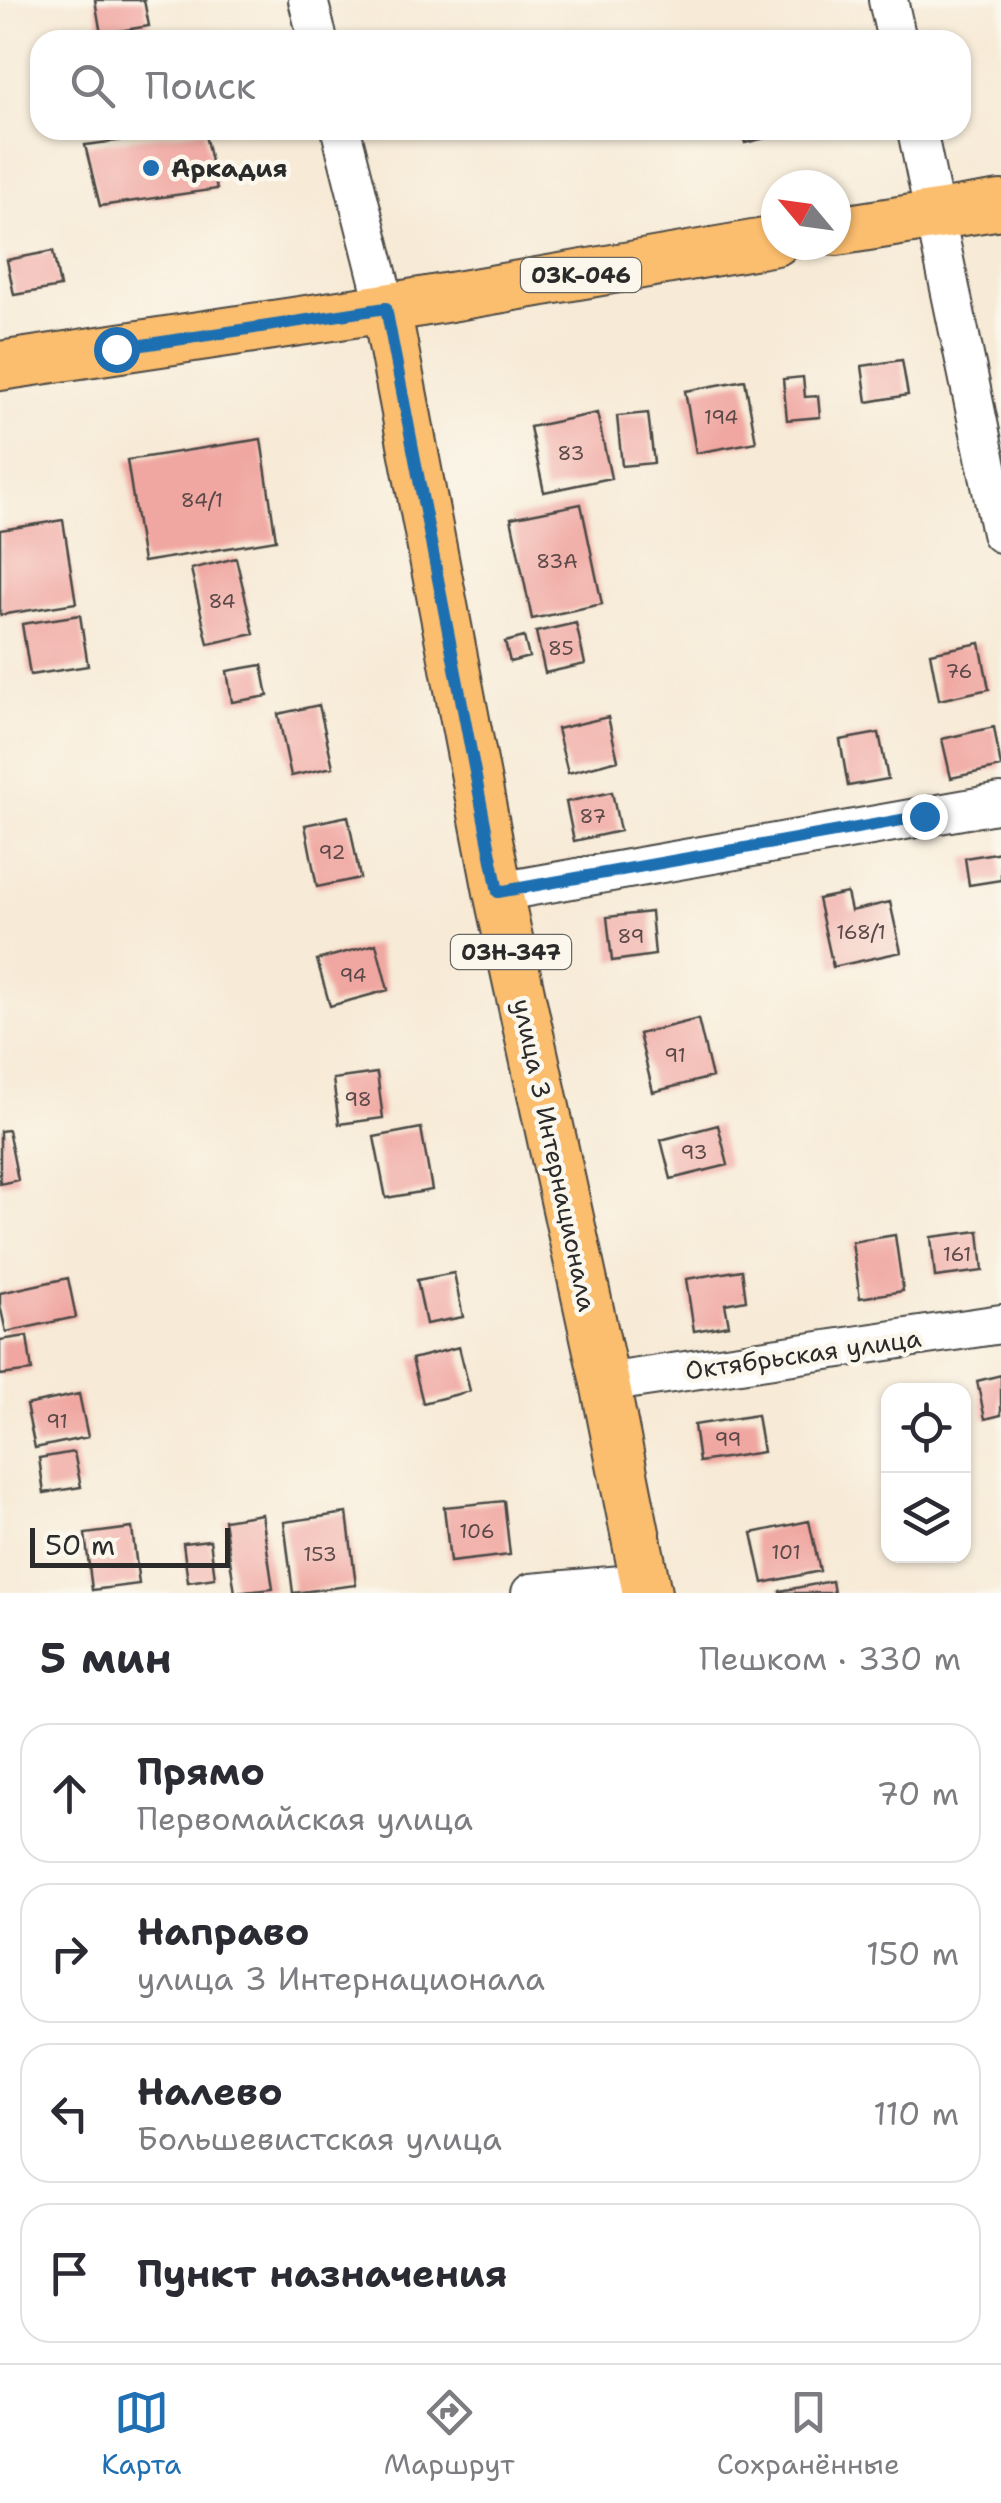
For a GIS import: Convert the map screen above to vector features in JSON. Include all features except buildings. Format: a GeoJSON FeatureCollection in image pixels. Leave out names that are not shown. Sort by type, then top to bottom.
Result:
{"type":"FeatureCollection","features":[{"type":"Feature","properties":{"kind":"main road"},"geometry":{"type":"LineString","coordinates":[[851,228],[1001,205]]}},
{"type":"Feature","properties":{"kind":"main road","name":"03К-046"},"geometry":{"type":"LineString","coordinates":[[0,366],[386,308],[761,244]]}},
{"type":"Feature","properties":{"kind":"main road","name":"улица 3 Интернационала"},"geometry":{"type":"LineString","coordinates":[[386,308],[498,892],[646,1588]]}},
{"type":"Feature","properties":{"kind":"street"},"geometry":{"type":"LineString","coordinates":[[308,0],[316,30]]}},
{"type":"Feature","properties":{"kind":"street"},"geometry":{"type":"LineString","coordinates":[[888,0],[895,30]]}},
{"type":"Feature","properties":{"kind":"street","name":"улица 3 Интернационала"},"geometry":{"type":"LineString","coordinates":[[344,140],[386,308]]}},
{"type":"Feature","properties":{"kind":"street"},"geometry":{"type":"LineString","coordinates":[[918,140],[1001,532]]}},
{"type":"Feature","properties":{"kind":"street"},"geometry":{"type":"LineString","coordinates":[[498,892],[1001,803]]}},
{"type":"Feature","properties":{"kind":"street","name":"Октябрьская улица"},"geometry":{"type":"LineString","coordinates":[[605,1383],[1001,1324]]}},
{"type":"Feature","properties":{"kind":"street"},"geometry":{"type":"LineString","coordinates":[[530,1593],[646,1588]]}},
{"type":"Feature","properties":{"kind":"place","name":"Аркадия"},"geometry":{"type":"Point","coordinates":[151,168]}},
{"type":"Feature","properties":{"kind":"route"},"geometry":{"type":"LineString","coordinates":[[116,349],[386,308],[498,892],[924,816]]}}]}
